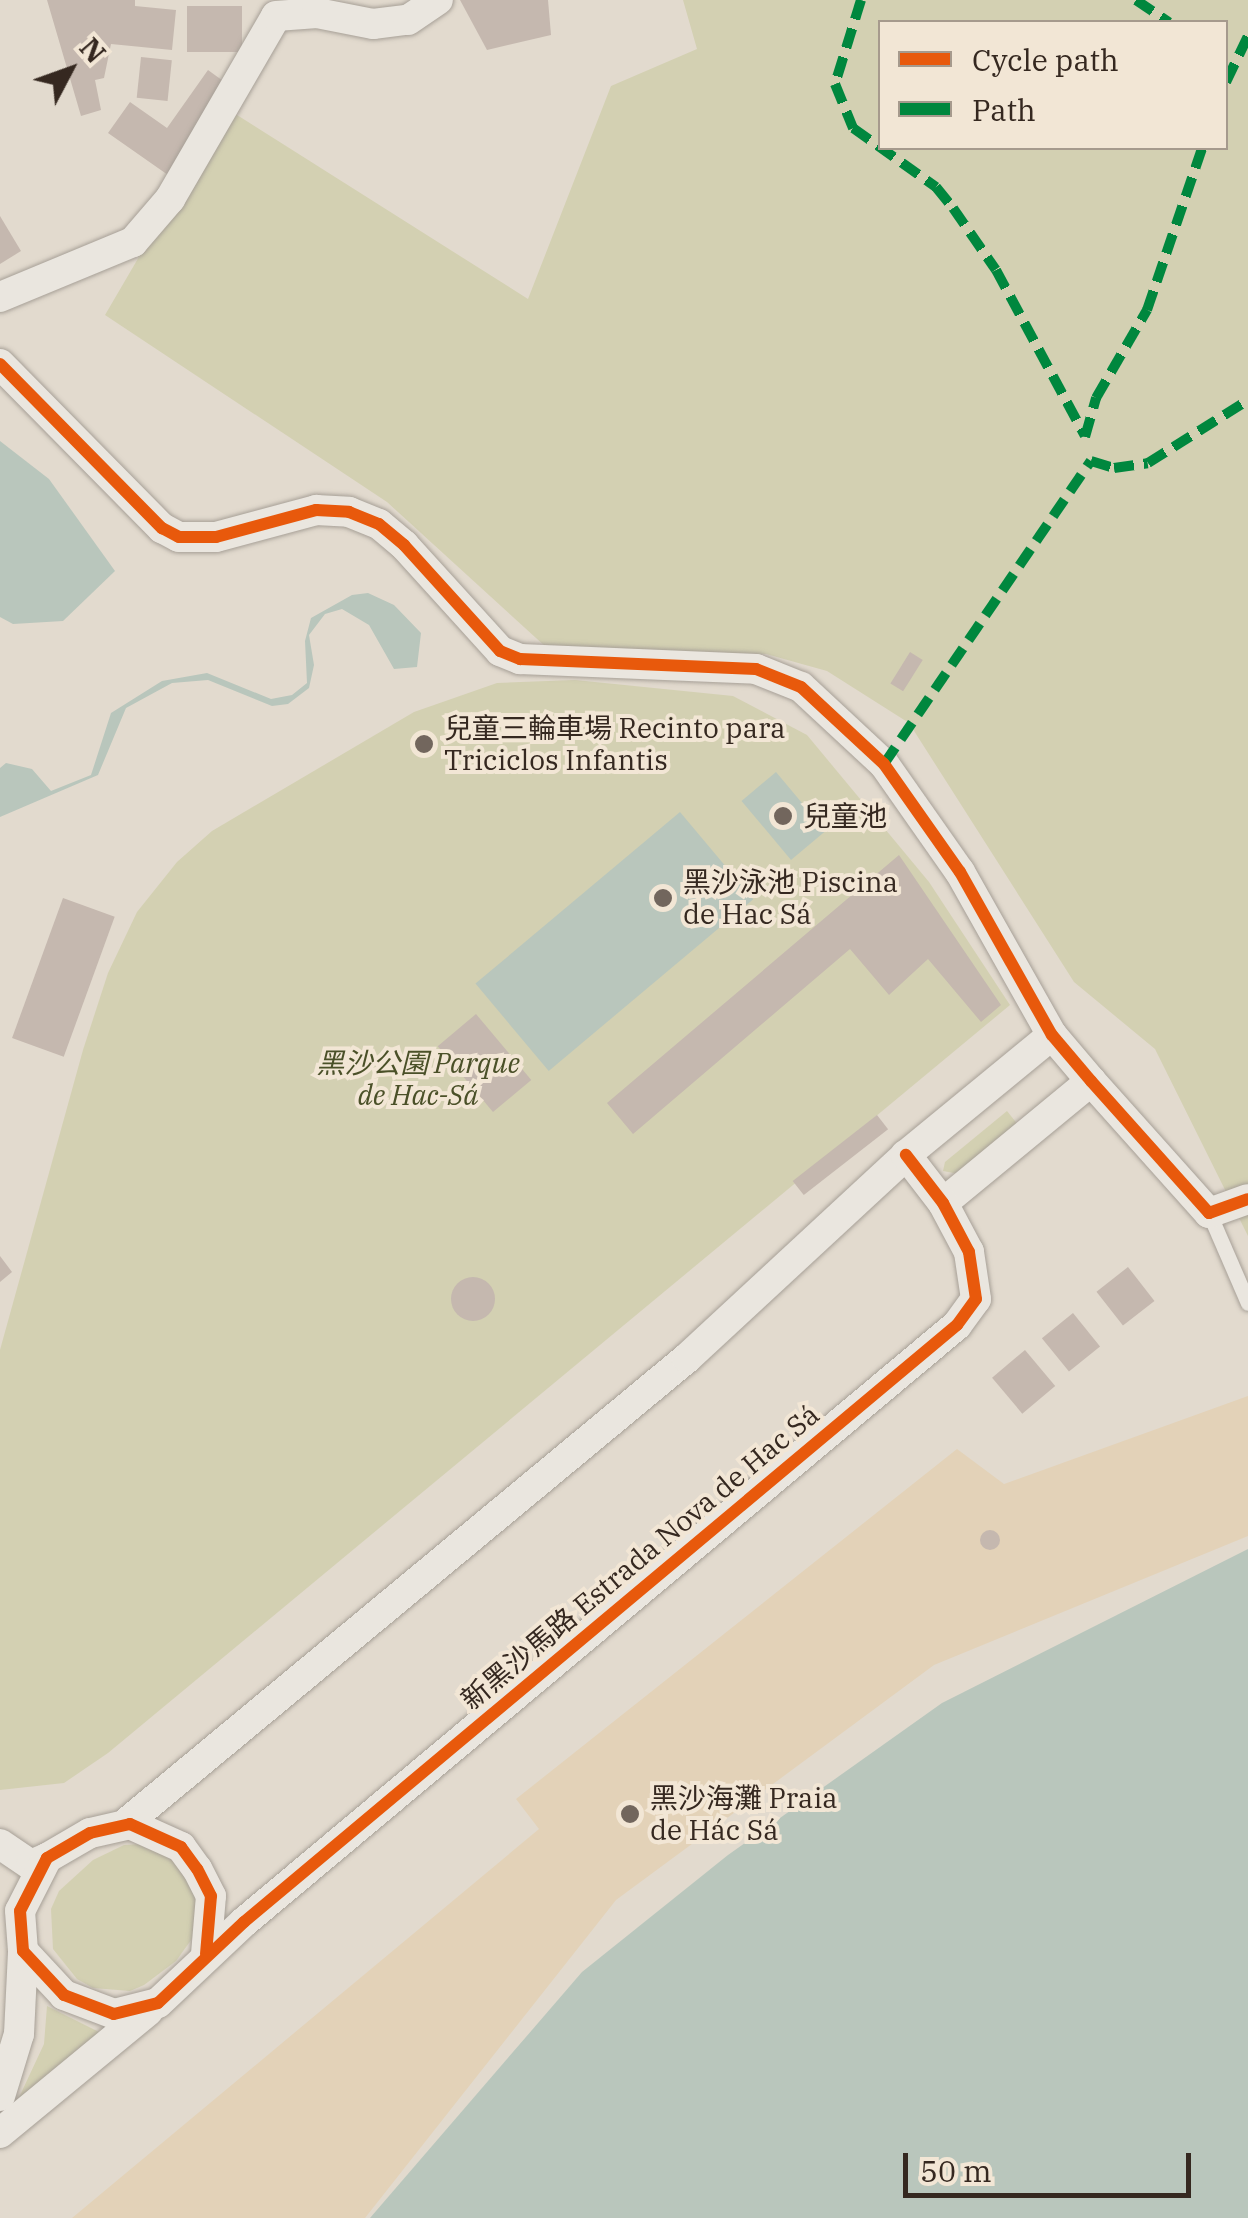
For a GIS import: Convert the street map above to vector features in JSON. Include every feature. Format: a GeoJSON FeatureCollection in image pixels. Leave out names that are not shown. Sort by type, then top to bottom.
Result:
{"type":"FeatureCollection","features":[{"type":"Feature","properties":{"kind":"street"},"geometry":{"type":"LineString","coordinates":[[0,298],[133,242],[170,199],[276,16],[317,13],[373,24],[408,20],[438,0]]}},
{"type":"Feature","properties":{"kind":"street"},"geometry":{"type":"LineString","coordinates":[[0,364],[162,528],[178,537],[216,537],[316,510],[349,512],[392,535],[482,637],[510,655],[756,669],[801,687],[884,764],[960,872],[1052,1035],[1091,1081],[1209,1213],[1248,1199]]}},
{"type":"Feature","properties":{"kind":"street"},"geometry":{"type":"LineString","coordinates":[[125,1824],[687,1358],[906,1156],[1052,1035]]}},
{"type":"Feature","properties":{"kind":"street"},"geometry":{"type":"LineString","coordinates":[[943,1203],[1091,1081]]}},
{"type":"Feature","properties":{"kind":"street","name":"新黑沙馬路 Estrada Nova de Hac Sá"},"geometry":{"type":"LineString","coordinates":[[206,1954],[957,1325],[976,1299],[975,1276],[964,1235],[906,1156]]}},
{"type":"Feature","properties":{"kind":"street"},"geometry":{"type":"LineString","coordinates":[[0,1844],[31,1865],[90,1832],[125,1824],[155,1831],[181,1846],[211,1896],[206,1954],[158,2003],[0,2133]]}},
{"type":"Feature","properties":{"kind":"street"},"geometry":{"type":"LineString","coordinates":[[0,2096],[19,2034],[14,1939],[29,1888],[48,1858]]}},
{"type":"Feature","properties":{"kind":"street"},"geometry":{"type":"LineString","coordinates":[[14,1939],[43,1976],[86,2007],[114,2014],[158,2003]]}},
{"type":"Feature","properties":{"kind":"lane"},"geometry":{"type":"LineString","coordinates":[[1209,1213],[1248,1302]]}},
{"type":"Feature","properties":{"kind":"green space"},"geometry":{"type":"Polygon","coordinates":[[[683,0],[1248,0],[1248,1236],[1155,1049],[1074,982],[909,723],[827,671],[766,654],[547,648],[387,502],[105,315],[226,108],[528,299],[611,86],[697,49],[683,0]]]}},
{"type":"Feature","properties":{"kind":"green space","name":"黑沙公園 Parque de Hac-Sá"},"geometry":{"type":"Polygon","coordinates":[[[575,680],[733,696],[807,735],[929,882],[1010,1005],[108,1753],[64,1783],[0,1790],[0,1350],[83,1050],[108,973],[137,912],[177,862],[212,831],[414,712],[497,683],[575,680]]]}},
{"type":"Feature","properties":{"kind":"green space"},"geometry":{"type":"Polygon","coordinates":[[[1007,1111],[1019,1126],[959,1174],[943,1171],[945,1162],[1007,1111]]]}},
{"type":"Feature","properties":{"kind":"green space"},"geometry":{"type":"Polygon","coordinates":[[[144,1844],[163,1849],[197,1883],[199,1929],[176,1961],[144,1985],[130,1991],[93,1988],[77,1979],[53,1949],[51,1909],[59,1891],[93,1860],[124,1845],[144,1844]]]}},
{"type":"Feature","properties":{"kind":"green space"},"geometry":{"type":"Polygon","coordinates":[[[47,2006],[101,2033],[15,2106],[44,2044],[47,2006]]]}},
{"type":"Feature","properties":{"kind":"sand","name":"黑沙海灘 Praia de Hác Sá"},"geometry":{"type":"Polygon","coordinates":[[[1248,1396],[1248,1536],[934,1665],[616,1900],[365,2218],[72,2218],[539,1829],[516,1799],[957,1449],[1004,1484],[1248,1396]]]}},
{"type":"Feature","properties":{"kind":"shaded area"},"geometry":{"type":"Polygon","coordinates":[[[0,441],[49,479],[115,571],[63,621],[13,624],[0,617],[0,441]]]}},
{"type":"Feature","properties":{"kind":"shaded area"},"geometry":{"type":"Polygon","coordinates":[[[368,593],[394,605],[421,633],[417,667],[394,669],[369,625],[342,609],[325,614],[309,635],[314,665],[309,688],[288,704],[272,706],[208,680],[172,683],[126,708],[98,775],[0,817],[0,768],[6,763],[32,769],[51,791],[91,775],[111,713],[162,681],[207,673],[271,699],[292,695],[307,683],[305,641],[311,618],[352,595],[368,593]]]}},
{"type":"Feature","properties":{"kind":"shaded area","name":"兒童池"},"geometry":{"type":"Polygon","coordinates":[[[776,772],[825,831],[791,860],[742,801],[776,772]]]}},
{"type":"Feature","properties":{"kind":"shaded area"},"geometry":{"type":"Polygon","coordinates":[[[680,812],[753,899],[549,1071],[475,984],[680,812]]]}},
{"type":"Feature","properties":{"kind":"shaded area"},"geometry":{"type":"Polygon","coordinates":[[[1248,1549],[1248,2218],[370,2218],[582,1972],[728,1855],[942,1703],[1248,1549]]]}},
{"type":"Feature","properties":{"kind":"building"},"geometry":{"type":"Polygon","coordinates":[[[47,0],[135,0],[135,6],[176,10],[172,50],[111,44],[104,78],[95,80],[101,110],[81,116],[47,0]]]}},
{"type":"Feature","properties":{"kind":"building"},"geometry":{"type":"Polygon","coordinates":[[[460,0],[548,0],[551,35],[487,50],[460,0]]]}},
{"type":"Feature","properties":{"kind":"building"},"geometry":{"type":"Polygon","coordinates":[[[187,6],[242,6],[242,52],[187,52],[187,6]]]}},
{"type":"Feature","properties":{"kind":"building"},"geometry":{"type":"Polygon","coordinates":[[[141,57],[172,60],[168,101],[137,98],[141,57]]]}},
{"type":"Feature","properties":{"kind":"building"},"geometry":{"type":"Polygon","coordinates":[[[208,70],[230,86],[168,175],[108,133],[130,102],[167,128],[208,70]]]}},
{"type":"Feature","properties":{"kind":"building"},"geometry":{"type":"Polygon","coordinates":[[[0,216],[21,251],[0,264],[0,216]]]}},
{"type":"Feature","properties":{"kind":"building"},"geometry":{"type":"Polygon","coordinates":[[[910,652],[923,660],[903,691],[890,683],[910,652]]]}},
{"type":"Feature","properties":{"kind":"building"},"geometry":{"type":"Polygon","coordinates":[[[899,855],[1001,1005],[981,1022],[928,959],[889,995],[850,949],[633,1134],[607,1103],[899,855]]]}},
{"type":"Feature","properties":{"kind":"building"},"geometry":{"type":"Polygon","coordinates":[[[63,898],[115,917],[64,1057],[12,1038],[63,898]]]}},
{"type":"Feature","properties":{"kind":"building"},"geometry":{"type":"Polygon","coordinates":[[[476,1014],[531,1080],[493,1112],[438,1046],[476,1014]]]}},
{"type":"Feature","properties":{"kind":"building"},"geometry":{"type":"Polygon","coordinates":[[[877,1115],[888,1129],[804,1195],[793,1181],[877,1115]]]}},
{"type":"Feature","properties":{"kind":"building"},"geometry":{"type":"Polygon","coordinates":[[[0,1256],[12,1272],[0,1282],[0,1256]]]}},
{"type":"Feature","properties":{"kind":"building"},"geometry":{"type":"Polygon","coordinates":[[[1128,1267],[1154,1301],[1123,1326],[1096,1292],[1128,1267]]]}},
{"type":"Feature","properties":{"kind":"building"},"geometry":{"type":"Polygon","coordinates":[[[473,1277],[489,1283],[495,1299],[489,1315],[473,1321],[457,1315],[451,1299],[457,1283],[473,1277]]]}},
{"type":"Feature","properties":{"kind":"building"},"geometry":{"type":"Polygon","coordinates":[[[1073,1313],[1100,1346],[1069,1372],[1042,1338],[1073,1313]]]}},
{"type":"Feature","properties":{"kind":"building"},"geometry":{"type":"Polygon","coordinates":[[[1025,1350],[1055,1386],[1022,1414],[992,1378],[1025,1350]]]}},
{"type":"Feature","properties":{"kind":"building"},"geometry":{"type":"Polygon","coordinates":[[[990,1530],[1000,1540],[990,1550],[980,1540],[990,1530]]]}},
{"type":"Feature","properties":{"kind":"marked path"},"geometry":{"type":"LineString","coordinates":[[861,0],[835,84],[853,128],[878,146]]}},
{"type":"Feature","properties":{"kind":"marked path"},"geometry":{"type":"LineString","coordinates":[[1136,0],[1166,20]]}},
{"type":"Feature","properties":{"kind":"marked path"},"geometry":{"type":"LineString","coordinates":[[1228,78],[1248,36]]}},
{"type":"Feature","properties":{"kind":"marked path"},"geometry":{"type":"LineString","coordinates":[[884,150],[936,187],[953,208],[996,270],[1085,436]]}},
{"type":"Feature","properties":{"kind":"marked path"},"geometry":{"type":"LineString","coordinates":[[1085,437],[1096,398],[1147,310],[1201,150]]}},
{"type":"Feature","properties":{"kind":"marked path"},"geometry":{"type":"LineString","coordinates":[[1091,461],[1114,468],[1148,463],[1248,400]]}},
{"type":"Feature","properties":{"kind":"marked path"},"geometry":{"type":"LineString","coordinates":[[884,764],[1091,461]]}},
{"type":"Feature","properties":{"kind":"cycle path"},"geometry":{"type":"LineString","coordinates":[[0,364],[162,528],[179,537],[216,537],[316,510],[349,512],[379,524],[404,545],[500,651],[520,659],[756,669],[801,687],[884,764],[960,872],[1052,1035],[1091,1081],[1209,1213],[1248,1199]]}},
{"type":"Feature","properties":{"kind":"cycle path"},"geometry":{"type":"LineString","coordinates":[[206,1954],[211,1896],[197,1869],[181,1847],[130,1824],[90,1833],[47,1858],[20,1911],[23,1951],[64,1995],[114,2014],[158,2003],[244,1922],[957,1325],[976,1299],[969,1252],[943,1203],[906,1155]]}},
{"type":"Feature","properties":{"kind":"place","name":"兒童三輪車場 Recinto para Triciclos Infantis"},"geometry":{"type":"Point","coordinates":[424,744]}},
{"type":"Feature","properties":{"kind":"place","name":"兒童池"},"geometry":{"type":"Point","coordinates":[783,816]}},
{"type":"Feature","properties":{"kind":"place","name":"黑沙泳池 Piscina de Hac Sá"},"geometry":{"type":"Point","coordinates":[663,898]}},
{"type":"Feature","properties":{"kind":"place","name":"黑沙海灘 Praia de Hác Sá"},"geometry":{"type":"Point","coordinates":[630,1814]}}]}
